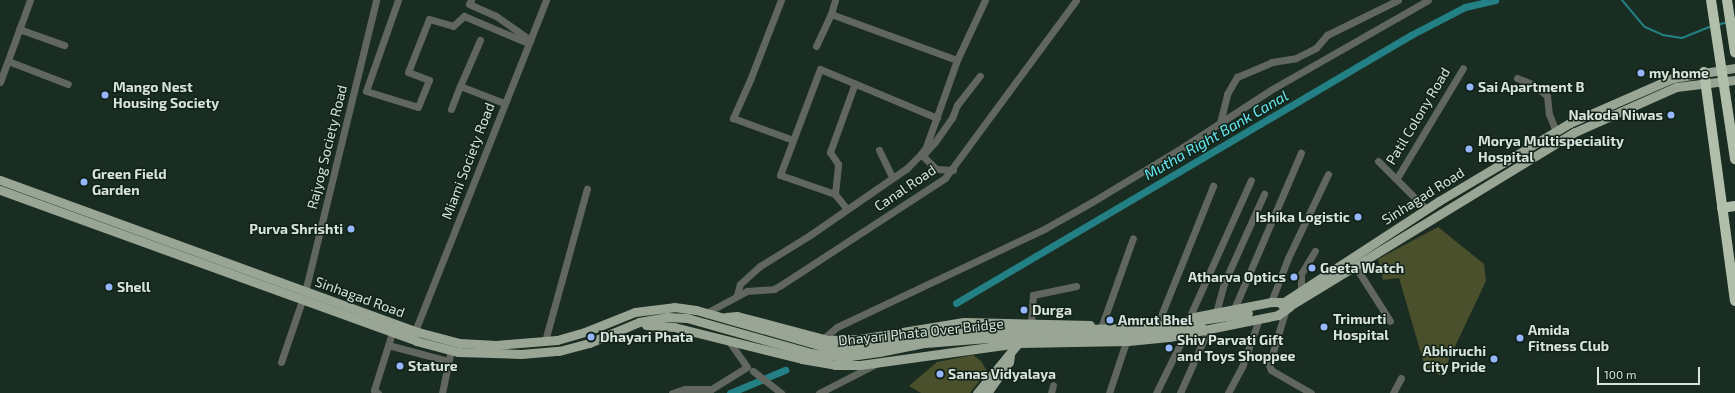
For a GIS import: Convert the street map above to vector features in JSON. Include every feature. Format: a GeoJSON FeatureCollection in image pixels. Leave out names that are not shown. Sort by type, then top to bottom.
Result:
{"type":"FeatureCollection","features":[{"type":"Feature","properties":{"kind":"highway"},"geometry":{"type":"LineString","coordinates":[[1711,0],[1735,159]]}},
{"type":"Feature","properties":{"kind":"highway"},"geometry":{"type":"LineString","coordinates":[[1727,0],[1735,52]]}},
{"type":"Feature","properties":{"kind":"highway"},"geometry":{"type":"LineString","coordinates":[[1704,72],[1735,301]]}},
{"type":"Feature","properties":{"kind":"highway"},"geometry":{"type":"LineString","coordinates":[[1722,208],[1735,206]]}},
{"type":"Feature","properties":{"kind":"main road","name":"Sinhagad Road"},"geometry":{"type":"LineString","coordinates":[[1287,307],[1301,292],[1426,209],[1556,131],[1656,84],[1682,75],[1735,68]]}},
{"type":"Feature","properties":{"kind":"main road","name":"Sinhagad Road"},"geometry":{"type":"LineString","coordinates":[[1287,307],[1575,132],[1665,91],[1684,85],[1735,80]]}},
{"type":"Feature","properties":{"kind":"main road","name":"Sinhagad Road"},"geometry":{"type":"LineString","coordinates":[[0,180],[17,192]]}},
{"type":"Feature","properties":{"kind":"main road","name":"Sinhagad Road"},"geometry":{"type":"LineString","coordinates":[[0,190],[17,192],[303,296],[392,333],[451,350],[496,354],[559,351],[589,343],[632,325]]}},
{"type":"Feature","properties":{"kind":"main road","name":"Sinhagad Road"},"geometry":{"type":"LineString","coordinates":[[303,296],[415,331],[474,344],[545,341],[585,332],[635,312],[674,307],[706,313],[721,318]]}},
{"type":"Feature","properties":{"kind":"main road"},"geometry":{"type":"LineString","coordinates":[[721,318],[737,316],[823,339],[860,339],[964,322],[1128,325],[1158,323],[1190,318],[1271,302],[1287,307]]}},
{"type":"Feature","properties":{"kind":"main road"},"geometry":{"type":"LineString","coordinates":[[632,325],[674,327],[836,365],[880,362],[1019,343],[1128,341],[1185,334],[1259,319],[1287,307]]}},
{"type":"Feature","properties":{"kind":"main road","name":"Dhayari Phata Over Bridge"},"geometry":{"type":"LineString","coordinates":[[632,325],[667,317],[686,318],[812,353],[842,356],[878,349],[924,336],[987,330],[1147,328],[1248,316],[1287,307]]}},
{"type":"Feature","properties":{"kind":"main road","name":"Dhayari Phata Over Bridge"},"geometry":{"type":"LineString","coordinates":[[721,318],[829,348],[878,349]]}},
{"type":"Feature","properties":{"kind":"main road"},"geometry":{"type":"LineString","coordinates":[[977,393],[1019,343],[1028,322]]}},
{"type":"Feature","properties":{"kind":"main road"},"geometry":{"type":"LineString","coordinates":[[987,393],[1009,362],[1010,355]]}},
{"type":"Feature","properties":{"kind":"street"},"geometry":{"type":"LineString","coordinates":[[0,82],[30,0]]}},
{"type":"Feature","properties":{"kind":"street","name":"Rajyog Society Road"},"geometry":{"type":"LineString","coordinates":[[281,362],[303,296],[376,0]]}},
{"type":"Feature","properties":{"kind":"street"},"geometry":{"type":"LineString","coordinates":[[398,0],[366,91],[418,107],[429,80],[408,72],[429,19],[453,26],[464,16],[529,41]]}},
{"type":"Feature","properties":{"kind":"street"},"geometry":{"type":"LineString","coordinates":[[471,0],[469,4],[498,17],[529,41]]}},
{"type":"Feature","properties":{"kind":"street","name":"Miami Society Road"},"geometry":{"type":"LineString","coordinates":[[415,331],[546,0]]}},
{"type":"Feature","properties":{"kind":"street"},"geometry":{"type":"LineString","coordinates":[[781,0],[750,80],[733,118],[793,140]]}},
{"type":"Feature","properties":{"kind":"street"},"geometry":{"type":"LineString","coordinates":[[816,46],[831,14],[835,0]]}},
{"type":"Feature","properties":{"kind":"street"},"geometry":{"type":"LineString","coordinates":[[921,154],[957,60],[985,0]]}},
{"type":"Feature","properties":{"kind":"street","name":"Canal Road"},"geometry":{"type":"LineString","coordinates":[[706,313],[737,295],[782,285],[934,187],[953,170],[1076,0]]}},
{"type":"Feature","properties":{"kind":"street"},"geometry":{"type":"LineString","coordinates":[[1220,123],[1227,94],[1237,77],[1272,62],[1304,54],[1316,48],[1327,35],[1398,0]]}},
{"type":"Feature","properties":{"kind":"street"},"geometry":{"type":"LineString","coordinates":[[823,339],[837,327],[1046,228],[1220,123],[1274,88],[1428,0]]}},
{"type":"Feature","properties":{"kind":"street"},"geometry":{"type":"LineString","coordinates":[[831,14],[957,60]]}},
{"type":"Feature","properties":{"kind":"street"},"geometry":{"type":"LineString","coordinates":[[494,28],[498,17]]}},
{"type":"Feature","properties":{"kind":"street"},"geometry":{"type":"LineString","coordinates":[[19,29],[64,45]]}},
{"type":"Feature","properties":{"kind":"street"},"geometry":{"type":"LineString","coordinates":[[451,110],[480,40]]}},
{"type":"Feature","properties":{"kind":"street"},"geometry":{"type":"LineString","coordinates":[[8,61],[68,84]]}},
{"type":"Feature","properties":{"kind":"street","name":"Patil Colony Road"},"geometry":{"type":"LineString","coordinates":[[1397,178],[1463,68]]}},
{"type":"Feature","properties":{"kind":"street"},"geometry":{"type":"LineString","coordinates":[[847,209],[835,194],[780,175],[820,70],[855,83],[936,118]]}},
{"type":"Feature","properties":{"kind":"street"},"geometry":{"type":"LineString","coordinates":[[737,295],[740,284],[760,266],[847,209],[921,154],[926,153],[952,118],[957,105],[980,76]]}},
{"type":"Feature","properties":{"kind":"street"},"geometry":{"type":"LineString","coordinates":[[1517,78],[1544,91],[1556,131]]}},
{"type":"Feature","properties":{"kind":"street"},"geometry":{"type":"LineString","coordinates":[[835,194],[838,164],[830,152],[855,83]]}},
{"type":"Feature","properties":{"kind":"street"},"geometry":{"type":"LineString","coordinates":[[460,86],[504,103]]}},
{"type":"Feature","properties":{"kind":"street"},"geometry":{"type":"LineString","coordinates":[[878,150],[892,177]]}},
{"type":"Feature","properties":{"kind":"street"},"geometry":{"type":"LineString","coordinates":[[1234,309],[1301,153]]}},
{"type":"Feature","properties":{"kind":"street"},"geometry":{"type":"LineString","coordinates":[[921,154],[936,170],[953,170]]}},
{"type":"Feature","properties":{"kind":"street","name":"Patil Colony Road"},"geometry":{"type":"LineString","coordinates":[[1378,161],[1397,178],[1426,209]]}},
{"type":"Feature","properties":{"kind":"street"},"geometry":{"type":"LineString","coordinates":[[1271,302],[1288,258],[1328,174]]}},
{"type":"Feature","properties":{"kind":"street"},"geometry":{"type":"LineString","coordinates":[[1190,318],[1251,180]]}},
{"type":"Feature","properties":{"kind":"street"},"geometry":{"type":"LineString","coordinates":[[1158,323],[1213,186]]}},
{"type":"Feature","properties":{"kind":"street"},"geometry":{"type":"LineString","coordinates":[[545,341],[587,189]]}},
{"type":"Feature","properties":{"kind":"street"},"geometry":{"type":"LineString","coordinates":[[1216,313],[1224,283],[1264,194]]}},
{"type":"Feature","properties":{"kind":"street"},"geometry":{"type":"LineString","coordinates":[[1102,325],[1133,238]]}},
{"type":"Feature","properties":{"kind":"street"},"geometry":{"type":"LineString","coordinates":[[1301,292],[1301,274],[1315,251]]}},
{"type":"Feature","properties":{"kind":"street"},"geometry":{"type":"LineString","coordinates":[[1355,266],[1390,321]]}},
{"type":"Feature","properties":{"kind":"street"},"geometry":{"type":"LineString","coordinates":[[1028,322],[1033,295],[1076,286]]}},
{"type":"Feature","properties":{"kind":"street"},"geometry":{"type":"LineString","coordinates":[[1287,307],[1269,365],[1271,370],[1295,389],[1311,393]]}},
{"type":"Feature","properties":{"kind":"street"},"geometry":{"type":"LineString","coordinates":[[1228,393],[1242,367],[1259,319]]}},
{"type":"Feature","properties":{"kind":"street"},"geometry":{"type":"LineString","coordinates":[[1109,393],[1128,341],[1128,325]]}},
{"type":"Feature","properties":{"kind":"street"},"geometry":{"type":"LineString","coordinates":[[1180,393],[1208,330]]}},
{"type":"Feature","properties":{"kind":"street"},"geometry":{"type":"LineString","coordinates":[[378,393],[374,390],[392,333]]}},
{"type":"Feature","properties":{"kind":"street"},"geometry":{"type":"LineString","coordinates":[[1156,393],[1185,334]]}},
{"type":"Feature","properties":{"kind":"street"},"geometry":{"type":"LineString","coordinates":[[729,341],[750,369],[775,392]]}},
{"type":"Feature","properties":{"kind":"street"},"geometry":{"type":"LineString","coordinates":[[388,345],[448,361]]}},
{"type":"Feature","properties":{"kind":"street"},"geometry":{"type":"LineString","coordinates":[[442,393],[451,350]]}},
{"type":"Feature","properties":{"kind":"street"},"geometry":{"type":"LineString","coordinates":[[819,393],[880,362]]}},
{"type":"Feature","properties":{"kind":"street"},"geometry":{"type":"LineString","coordinates":[[672,393],[685,390],[708,391],[750,369]]}},
{"type":"Feature","properties":{"kind":"street"},"geometry":{"type":"LineString","coordinates":[[1393,393],[1401,378]]}},
{"type":"Feature","properties":{"kind":"street"},"geometry":{"type":"LineString","coordinates":[[1051,393],[1053,385]]}},
{"type":"Feature","properties":{"kind":"green space"},"geometry":{"type":"Polygon","coordinates":[[[1438,227],[1484,264],[1486,281],[1441,376],[1425,367],[1399,278],[1383,280],[1378,259],[1438,227]]]}},
{"type":"Feature","properties":{"kind":"green space","name":"Sanas Vidyalaya"},"geometry":{"type":"Polygon","coordinates":[[[973,355],[981,361],[987,371],[970,393],[921,393],[909,386],[937,362],[973,355]]]}},
{"type":"Feature","properties":{"kind":"waterway","name":"Mutha Right Bank Canal"},"geometry":{"type":"LineString","coordinates":[[956,303],[1411,35],[1465,7],[1495,0]]}},
{"type":"Feature","properties":{"kind":"waterway"},"geometry":{"type":"LineString","coordinates":[[1622,0],[1645,27],[1663,35],[1682,38],[1712,26]]}},
{"type":"Feature","properties":{"kind":"waterway"},"geometry":{"type":"LineString","coordinates":[[1718,25],[1727,22]]}},
{"type":"Feature","properties":{"kind":"waterway","name":"Mutha Right Bank Canal"},"geometry":{"type":"LineString","coordinates":[[730,393],[785,370]]}},
{"type":"Feature","properties":{"kind":"place","name":"my home"},"geometry":{"type":"Point","coordinates":[1641,73]}},
{"type":"Feature","properties":{"kind":"place","name":"Sai Apartment B"},"geometry":{"type":"Point","coordinates":[1470,87]}},
{"type":"Feature","properties":{"kind":"place","name":"Mango Nest Housing Society"},"geometry":{"type":"Point","coordinates":[105,95]}},
{"type":"Feature","properties":{"kind":"place","name":"Nakoda Niwas"},"geometry":{"type":"Point","coordinates":[1671,115]}},
{"type":"Feature","properties":{"kind":"place","name":"Morya Multispeciality Hospital"},"geometry":{"type":"Point","coordinates":[1469,149]}},
{"type":"Feature","properties":{"kind":"place","name":"Green Field Garden"},"geometry":{"type":"Point","coordinates":[84,182]}},
{"type":"Feature","properties":{"kind":"place","name":"Ishika Logistic"},"geometry":{"type":"Point","coordinates":[1358,217]}},
{"type":"Feature","properties":{"kind":"place","name":"Purva Shrishti"},"geometry":{"type":"Point","coordinates":[351,229]}},
{"type":"Feature","properties":{"kind":"place","name":"Geeta Watch"},"geometry":{"type":"Point","coordinates":[1312,268]}},
{"type":"Feature","properties":{"kind":"place","name":"Atharva Optics"},"geometry":{"type":"Point","coordinates":[1294,277]}},
{"type":"Feature","properties":{"kind":"place","name":"Shell"},"geometry":{"type":"Point","coordinates":[109,287]}},
{"type":"Feature","properties":{"kind":"place","name":"Durga"},"geometry":{"type":"Point","coordinates":[1024,310]}},
{"type":"Feature","properties":{"kind":"place","name":"Amrut Bhel"},"geometry":{"type":"Point","coordinates":[1110,320]}},
{"type":"Feature","properties":{"kind":"place","name":"Trimurti Hospital"},"geometry":{"type":"Point","coordinates":[1324,327]}},
{"type":"Feature","properties":{"kind":"place","name":"Dhayari Phata"},"geometry":{"type":"Point","coordinates":[591,337]}},
{"type":"Feature","properties":{"kind":"place","name":"Amida Fitness Club"},"geometry":{"type":"Point","coordinates":[1520,338]}},
{"type":"Feature","properties":{"kind":"place","name":"Shiv Parvati Gift and Toys Shoppee"},"geometry":{"type":"Point","coordinates":[1169,348]}},
{"type":"Feature","properties":{"kind":"place","name":"Abhiruchi City Pride"},"geometry":{"type":"Point","coordinates":[1494,359]}},
{"type":"Feature","properties":{"kind":"place","name":"Stature"},"geometry":{"type":"Point","coordinates":[400,366]}},
{"type":"Feature","properties":{"kind":"place","name":"Sanas Vidyalaya"},"geometry":{"type":"Point","coordinates":[940,374]}}]}
